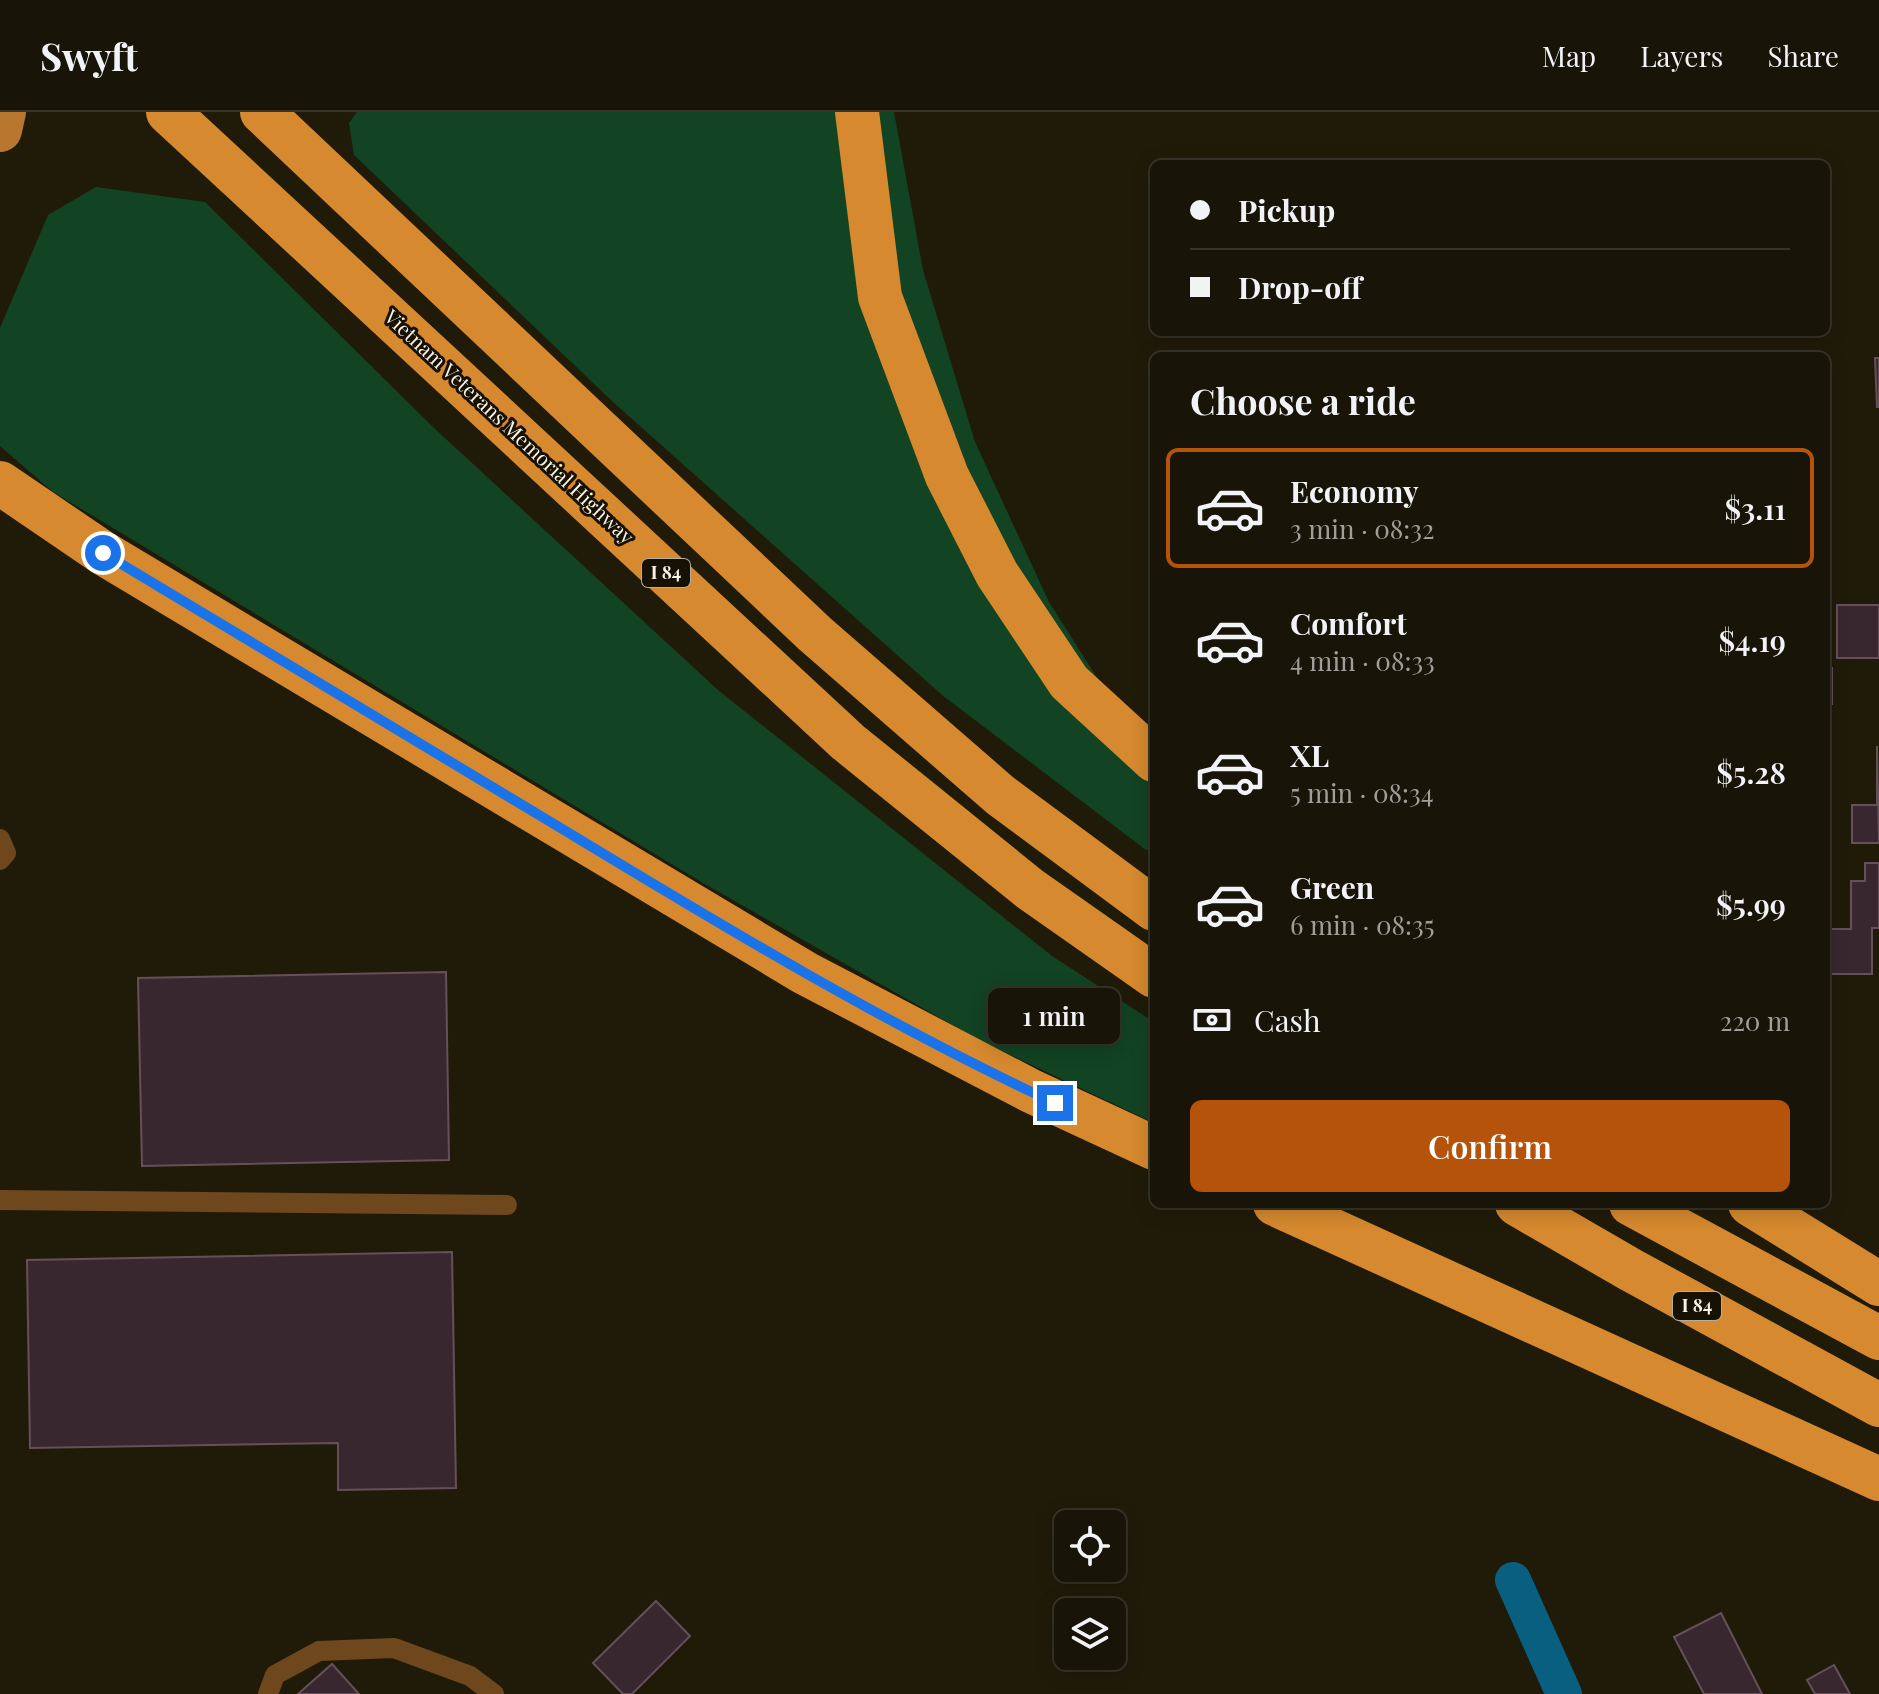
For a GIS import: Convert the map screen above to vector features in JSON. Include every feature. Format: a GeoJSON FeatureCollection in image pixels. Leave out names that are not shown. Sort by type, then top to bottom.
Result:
{"type":"FeatureCollection","features":[{"type":"Feature","properties":{"kind":"highway","name":"Vietnam Veterans Memorial Highway"},"geometry":{"type":"LineString","coordinates":[[168,112],[848,742],[1030,889],[1150,973]]}},
{"type":"Feature","properties":{"kind":"highway"},"geometry":{"type":"LineString","coordinates":[[262,112],[815,634],[1000,795],[1150,906]]}},
{"type":"Feature","properties":{"kind":"highway"},"geometry":{"type":"LineString","coordinates":[[857,112],[880,297],[947,476],[997,574],[1069,682],[1150,756]]}},
{"type":"Feature","properties":{"kind":"highway"},"geometry":{"type":"LineString","coordinates":[[0,483],[103,553],[805,973],[1031,1091],[1150,1146]]}},
{"type":"Feature","properties":{"kind":"highway"},"geometry":{"type":"LineString","coordinates":[[0,518],[103,553]]}},
{"type":"Feature","properties":{"kind":"highway"},"geometry":{"type":"LineString","coordinates":[[1284,1208],[1879,1479]]}},
{"type":"Feature","properties":{"kind":"highway","name":"I 84"},"geometry":{"type":"LineString","coordinates":[[1524,1208],[1879,1405]]}},
{"type":"Feature","properties":{"kind":"highway"},"geometry":{"type":"LineString","coordinates":[[1638,1208],[1879,1338]]}},
{"type":"Feature","properties":{"kind":"highway"},"geometry":{"type":"LineString","coordinates":[[1756,1208],[1879,1284]]}},
{"type":"Feature","properties":{"kind":"main road"},"geometry":{"type":"LineString","coordinates":[[0,130],[4,112]]}},
{"type":"Feature","properties":{"kind":"lane"},"geometry":{"type":"LineString","coordinates":[[0,839],[6,853],[0,860]]}},
{"type":"Feature","properties":{"kind":"lane"},"geometry":{"type":"LineString","coordinates":[[0,1200],[507,1205]]}},
{"type":"Feature","properties":{"kind":"lane"},"geometry":{"type":"LineString","coordinates":[[268,1694],[275,1675],[319,1651],[394,1648],[470,1676],[494,1694]]}},
{"type":"Feature","properties":{"kind":"green space"},"geometry":{"type":"Polygon","coordinates":[[[357,112],[894,112],[923,270],[975,442],[1049,602],[1113,703],[1150,752],[1150,849],[1146,850],[942,695],[613,402],[354,155],[349,123],[357,112]]]}},
{"type":"Feature","properties":{"kind":"green space"},"geometry":{"type":"Polygon","coordinates":[[[96,187],[205,202],[434,428],[718,690],[1052,956],[1150,1019],[1150,1121],[977,1039],[703,883],[53,492],[0,446],[0,328],[48,215],[96,187]]]}},
{"type":"Feature","properties":{"kind":"building"},"geometry":{"type":"Polygon","coordinates":[[[1875,358],[1879,358],[1879,407],[1877,407],[1875,358]]]}},
{"type":"Feature","properties":{"kind":"building"},"geometry":{"type":"Polygon","coordinates":[[[1837,605],[1879,605],[1879,658],[1837,658],[1837,605]]]}},
{"type":"Feature","properties":{"kind":"building"},"geometry":{"type":"Polygon","coordinates":[[[1830,668],[1832,668],[1830,704],[1830,668]]]}},
{"type":"Feature","properties":{"kind":"building"},"geometry":{"type":"Polygon","coordinates":[[[1877,746],[1879,843],[1852,843],[1852,805],[1877,805],[1877,746]]]}},
{"type":"Feature","properties":{"kind":"building"},"geometry":{"type":"Polygon","coordinates":[[[1865,863],[1879,863],[1879,928],[1872,928],[1872,974],[1830,974],[1830,929],[1851,929],[1851,881],[1865,881],[1865,863]]]}},
{"type":"Feature","properties":{"kind":"building"},"geometry":{"type":"Polygon","coordinates":[[[446,972],[449,1160],[142,1166],[138,978],[446,972]]]}},
{"type":"Feature","properties":{"kind":"building"},"geometry":{"type":"Polygon","coordinates":[[[452,1252],[456,1488],[338,1490],[338,1443],[30,1448],[27,1260],[452,1252]]]}},
{"type":"Feature","properties":{"kind":"building"},"geometry":{"type":"Polygon","coordinates":[[[656,1601],[690,1636],[632,1694],[623,1694],[593,1663],[656,1601]]]}},
{"type":"Feature","properties":{"kind":"building"},"geometry":{"type":"Polygon","coordinates":[[[1721,1613],[1762,1694],[1704,1694],[1674,1637],[1721,1613]]]}},
{"type":"Feature","properties":{"kind":"building"},"geometry":{"type":"Polygon","coordinates":[[[332,1664],[359,1694],[298,1694],[332,1664]]]}},
{"type":"Feature","properties":{"kind":"building"},"geometry":{"type":"Polygon","coordinates":[[[1834,1665],[1850,1694],[1815,1694],[1807,1680],[1834,1665]]]}},
{"type":"Feature","properties":{"kind":"waterway"},"geometry":{"type":"LineString","coordinates":[[1513,1580],[1564,1694]]}},
{"type":"Feature","properties":{"kind":"route"},"geometry":{"type":"LineString","coordinates":[[103,553],[805,973],[1055,1103]]}}]}
